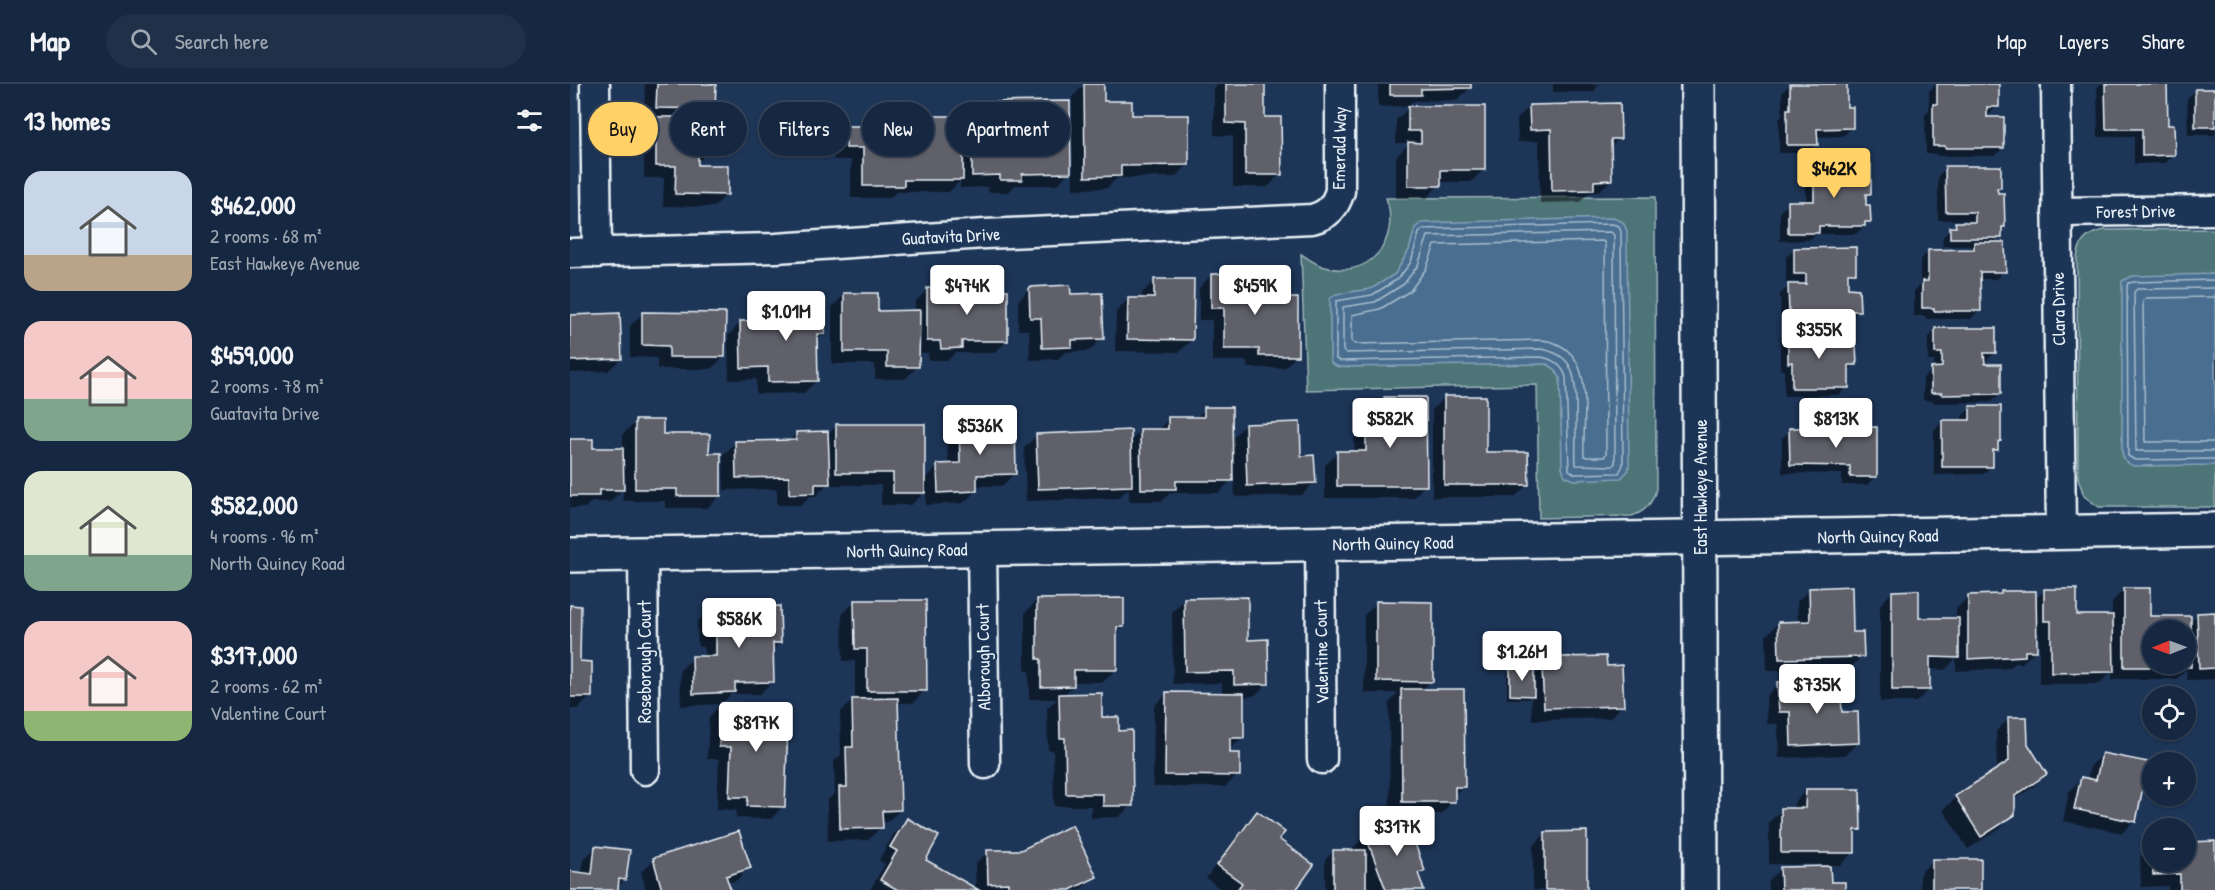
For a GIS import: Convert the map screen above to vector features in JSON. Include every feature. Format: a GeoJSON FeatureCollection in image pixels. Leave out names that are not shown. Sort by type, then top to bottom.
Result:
{"type":"FeatureCollection","features":[{"type":"Feature","properties":{"kind":"street"},"geometry":{"type":"LineString","coordinates":[[583,253],[595,84]]}},
{"type":"Feature","properties":{"kind":"street","name":"Emerald Way"},"geometry":{"type":"LineString","coordinates":[[1330,210],[1337,202],[1340,191],[1340,84]]}},
{"type":"Feature","properties":{"kind":"street","name":"East Hawkeye Avenue"},"geometry":{"type":"LineString","coordinates":[[1698,84],[1701,890]]}},
{"type":"Feature","properties":{"kind":"street","name":"Clara Drive"},"geometry":{"type":"LineString","coordinates":[[2056,84],[2061,533]]}},
{"type":"Feature","properties":{"kind":"street","name":"Guatavita Drive"},"geometry":{"type":"LineString","coordinates":[[583,253],[776,248],[985,234],[1312,219],[1330,210]]}},
{"type":"Feature","properties":{"kind":"street","name":"Forest Drive"},"geometry":{"type":"LineString","coordinates":[[2057,212],[2215,210]]}},
{"type":"Feature","properties":{"kind":"street","name":"North Quincy Road"},"geometry":{"type":"LineString","coordinates":[[570,555],[2215,530]]}},
{"type":"Feature","properties":{"kind":"street","name":"Valentine Court"},"geometry":{"type":"LineString","coordinates":[[1320,545],[1322,759]]}},
{"type":"Feature","properties":{"kind":"street","name":"Alborough Court"},"geometry":{"type":"LineString","coordinates":[[981,549],[985,764]]}},
{"type":"Feature","properties":{"kind":"street","name":"Roseborough Court"},"geometry":{"type":"LineString","coordinates":[[643,554],[645,770]]}},
{"type":"Feature","properties":{"kind":"green space"},"geometry":{"type":"Polygon","coordinates":[[[1655,197],[1656,489],[1651,502],[1641,512],[1632,516],[1539,518],[1537,385],[1306,390],[1301,254],[1322,266],[1341,269],[1356,268],[1368,262],[1385,242],[1389,228],[1390,214],[1386,198],[1655,197]]]}},
{"type":"Feature","properties":{"kind":"green space"},"geometry":{"type":"Polygon","coordinates":[[[2215,229],[2215,507],[2099,507],[2084,496],[2078,478],[2077,258],[2082,242],[2093,233],[2104,230],[2215,229]]]}},
{"type":"Feature","properties":{"kind":"water"},"geometry":{"type":"Polygon","coordinates":[[[1613,218],[1623,222],[1627,231],[1629,466],[1628,471],[1621,478],[1574,480],[1565,476],[1562,467],[1560,378],[1555,369],[1547,364],[1339,367],[1332,364],[1330,360],[1330,299],[1336,294],[1371,289],[1395,274],[1409,250],[1415,228],[1421,223],[1613,218]]]}},
{"type":"Feature","properties":{"kind":"water"},"geometry":{"type":"Polygon","coordinates":[[[2215,274],[2215,465],[2131,465],[2124,459],[2122,452],[2122,281],[2133,276],[2215,274]]]}},
{"type":"Feature","properties":{"kind":"building"},"geometry":{"type":"Polygon","coordinates":[[[657,84],[716,84],[715,102],[670,102],[670,108],[658,108],[657,84]]]}},
{"type":"Feature","properties":{"kind":"building"},"geometry":{"type":"Polygon","coordinates":[[[1084,84],[1104,84],[1104,101],[1132,101],[1132,115],[1189,115],[1189,165],[1121,166],[1121,176],[1085,177],[1084,84]]]}},
{"type":"Feature","properties":{"kind":"building"},"geometry":{"type":"Polygon","coordinates":[[[1226,84],[1265,84],[1265,117],[1281,117],[1282,175],[1245,175],[1245,124],[1226,123],[1226,84]]]}},
{"type":"Feature","properties":{"kind":"building"},"geometry":{"type":"Polygon","coordinates":[[[1390,84],[1471,84],[1471,88],[1421,89],[1421,95],[1390,95],[1390,84]]]}},
{"type":"Feature","properties":{"kind":"building"},"geometry":{"type":"Polygon","coordinates":[[[1790,84],[1847,84],[1847,107],[1853,107],[1853,128],[1817,129],[1818,145],[1787,145],[1790,84]]]}},
{"type":"Feature","properties":{"kind":"building"},"geometry":{"type":"Polygon","coordinates":[[[1937,84],[1999,84],[1999,107],[1987,107],[1987,117],[2004,117],[2004,148],[1933,146],[1933,104],[1937,104],[1937,84]]]}},
{"type":"Feature","properties":{"kind":"building"},"geometry":{"type":"Polygon","coordinates":[[[2105,84],[2167,84],[2168,125],[2174,125],[2175,155],[2142,156],[2142,129],[2106,129],[2105,84]]]}},
{"type":"Feature","properties":{"kind":"building"},"geometry":{"type":"Polygon","coordinates":[[[2195,89],[2215,89],[2215,127],[2195,127],[2195,89]]]}},
{"type":"Feature","properties":{"kind":"building"},"geometry":{"type":"Polygon","coordinates":[[[1070,101],[1071,173],[1022,174],[1022,180],[1000,180],[1000,175],[972,176],[972,156],[1070,156],[1070,102],[972,102],[1070,101]]]}},
{"type":"Feature","properties":{"kind":"building"},"geometry":{"type":"Polygon","coordinates":[[[1620,103],[1621,139],[1611,139],[1612,180],[1594,181],[1594,190],[1552,191],[1551,129],[1530,130],[1529,105],[1620,103]]]}},
{"type":"Feature","properties":{"kind":"building"},"geometry":{"type":"Polygon","coordinates":[[[1408,106],[1485,106],[1485,170],[1441,170],[1441,186],[1408,186],[1408,142],[1421,143],[1421,131],[1408,131],[1408,106]]]}},
{"type":"Feature","properties":{"kind":"building"},"geometry":{"type":"Polygon","coordinates":[[[934,116],[946,116],[946,156],[963,156],[963,180],[904,180],[904,186],[863,186],[863,156],[934,156],[934,116]]]}},
{"type":"Feature","properties":{"kind":"building"},"geometry":{"type":"Polygon","coordinates":[[[658,117],[670,117],[670,156],[698,156],[698,165],[728,165],[728,195],[675,194],[676,166],[656,166],[658,117]]]}},
{"type":"Feature","properties":{"kind":"building"},"geometry":{"type":"Polygon","coordinates":[[[850,126],[862,126],[862,148],[850,148],[850,126]]]}},
{"type":"Feature","properties":{"kind":"building"},"geometry":{"type":"Polygon","coordinates":[[[1814,164],[1871,164],[1871,194],[1866,194],[1866,205],[1870,205],[1871,222],[1865,222],[1865,226],[1819,226],[1819,233],[1788,233],[1788,201],[1814,201],[1814,164]]]}},
{"type":"Feature","properties":{"kind":"building"},"geometry":{"type":"Polygon","coordinates":[[[1945,166],[2001,166],[2001,188],[1997,188],[1998,193],[2004,193],[2005,227],[2002,227],[2002,238],[1950,238],[1950,227],[1956,227],[1955,222],[1975,222],[1975,212],[1946,212],[1945,166]]]}},
{"type":"Feature","properties":{"kind":"building"},"geometry":{"type":"Polygon","coordinates":[[[1974,242],[2005,242],[2006,272],[1980,272],[1981,311],[1934,311],[1934,308],[1922,308],[1922,281],[1928,281],[1928,250],[1974,249],[1974,242]]]}},
{"type":"Feature","properties":{"kind":"building"},"geometry":{"type":"Polygon","coordinates":[[[1856,247],[1856,273],[1848,273],[1848,288],[1859,289],[1860,311],[1848,311],[1848,314],[1789,314],[1788,284],[1806,284],[1806,274],[1794,274],[1794,248],[1856,247]]]}},
{"type":"Feature","properties":{"kind":"building"},"geometry":{"type":"Polygon","coordinates":[[[1257,273],[1257,298],[1298,298],[1298,356],[1259,356],[1259,349],[1224,349],[1224,308],[1211,308],[1211,274],[1257,273]]]}},
{"type":"Feature","properties":{"kind":"building"},"geometry":{"type":"Polygon","coordinates":[[[1154,279],[1194,279],[1193,340],[1127,339],[1128,298],[1154,298],[1154,279]]]}},
{"type":"Feature","properties":{"kind":"building"},"geometry":{"type":"Polygon","coordinates":[[[1070,285],[1071,294],[1102,293],[1104,339],[1072,340],[1072,347],[1042,348],[1041,318],[1030,318],[1029,287],[1070,285]]]}},
{"type":"Feature","properties":{"kind":"building"},"geometry":{"type":"Polygon","coordinates":[[[927,288],[1008,290],[1008,341],[962,341],[962,348],[941,349],[940,341],[927,341],[927,288]]]}},
{"type":"Feature","properties":{"kind":"building"},"geometry":{"type":"Polygon","coordinates":[[[844,293],[878,293],[878,311],[920,310],[919,367],[887,367],[887,352],[844,352],[844,293]]]}},
{"type":"Feature","properties":{"kind":"building"},"geometry":{"type":"Polygon","coordinates":[[[825,300],[825,334],[817,334],[818,381],[768,382],[768,367],[741,368],[740,321],[780,320],[780,302],[825,300]]]}},
{"type":"Feature","properties":{"kind":"building"},"geometry":{"type":"Polygon","coordinates":[[[642,312],[726,313],[725,357],[669,357],[669,346],[642,345],[642,312]]]}},
{"type":"Feature","properties":{"kind":"building"},"geometry":{"type":"Polygon","coordinates":[[[620,313],[622,359],[570,361],[570,315],[620,313]]]}},
{"type":"Feature","properties":{"kind":"building"},"geometry":{"type":"Polygon","coordinates":[[[1819,327],[1819,341],[1849,341],[1849,344],[1856,344],[1857,365],[1849,365],[1849,388],[1792,388],[1792,362],[1788,363],[1788,328],[1819,327]]]}},
{"type":"Feature","properties":{"kind":"building"},"geometry":{"type":"Polygon","coordinates":[[[1935,328],[1996,328],[1996,353],[1984,353],[1985,364],[2001,364],[2001,394],[1942,395],[1942,393],[1931,393],[1931,368],[1942,367],[1942,353],[1935,353],[1935,328]]]}},
{"type":"Feature","properties":{"kind":"building"},"geometry":{"type":"Polygon","coordinates":[[[1444,396],[1486,396],[1486,452],[1528,452],[1529,485],[1444,485],[1444,396]]]}},
{"type":"Feature","properties":{"kind":"building"},"geometry":{"type":"Polygon","coordinates":[[[1384,397],[1426,397],[1427,486],[1337,486],[1337,451],[1366,451],[1366,424],[1385,424],[1384,397]]]}},
{"type":"Feature","properties":{"kind":"building"},"geometry":{"type":"Polygon","coordinates":[[[1970,406],[2001,406],[2001,441],[1998,442],[1998,450],[1993,450],[1993,467],[1942,467],[1942,420],[1970,420],[1970,406]]]}},
{"type":"Feature","properties":{"kind":"building"},"geometry":{"type":"Polygon","coordinates":[[[1204,407],[1232,407],[1233,481],[1176,481],[1176,489],[1141,489],[1140,429],[1168,429],[1168,417],[1204,417],[1204,407]]]}},
{"type":"Feature","properties":{"kind":"building"},"geometry":{"type":"Polygon","coordinates":[[[635,420],[663,420],[663,434],[710,434],[709,453],[721,453],[721,496],[677,496],[677,489],[635,489],[635,420]]]}},
{"type":"Feature","properties":{"kind":"building"},"geometry":{"type":"Polygon","coordinates":[[[1015,422],[1016,474],[977,475],[977,491],[938,493],[937,464],[960,463],[959,424],[1015,422]]]}},
{"type":"Feature","properties":{"kind":"building"},"geometry":{"type":"Polygon","coordinates":[[[1300,422],[1301,456],[1314,455],[1316,483],[1247,486],[1245,424],[1300,422]]]}},
{"type":"Feature","properties":{"kind":"building"},"geometry":{"type":"Polygon","coordinates":[[[836,424],[925,424],[925,493],[893,493],[893,473],[836,473],[836,424]]]}},
{"type":"Feature","properties":{"kind":"building"},"geometry":{"type":"Polygon","coordinates":[[[1877,427],[1877,477],[1850,477],[1850,466],[1790,465],[1789,428],[1877,427]]]}},
{"type":"Feature","properties":{"kind":"building"},"geometry":{"type":"Polygon","coordinates":[[[1131,430],[1132,486],[1038,489],[1036,434],[1131,430]]]}},
{"type":"Feature","properties":{"kind":"building"},"geometry":{"type":"Polygon","coordinates":[[[828,431],[830,484],[815,484],[815,493],[789,494],[789,477],[736,478],[735,441],[796,440],[796,432],[828,431]]]}},
{"type":"Feature","properties":{"kind":"building"},"geometry":{"type":"Polygon","coordinates":[[[570,439],[593,439],[593,448],[623,448],[624,490],[599,490],[599,496],[570,496],[570,439]]]}},
{"type":"Feature","properties":{"kind":"building"},"geometry":{"type":"Polygon","coordinates":[[[1852,586],[1853,632],[1863,632],[1864,657],[1779,659],[1778,622],[1810,621],[1809,588],[1852,586]]]}},
{"type":"Feature","properties":{"kind":"building"},"geometry":{"type":"Polygon","coordinates":[[[2124,588],[2150,588],[2150,616],[2191,616],[2191,620],[2142,620],[2142,667],[2124,667],[2124,588]]]}},
{"type":"Feature","properties":{"kind":"building"},"geometry":{"type":"Polygon","coordinates":[[[2044,589],[2077,589],[2077,615],[2113,615],[2114,672],[2051,673],[2051,621],[2044,621],[2044,589]]]}},
{"type":"Feature","properties":{"kind":"building"},"geometry":{"type":"Polygon","coordinates":[[[1919,590],[1919,618],[1959,618],[1959,658],[1930,657],[1930,690],[1892,690],[1892,591],[1919,590]]]}},
{"type":"Feature","properties":{"kind":"building"},"geometry":{"type":"Polygon","coordinates":[[[2001,591],[2036,591],[2037,651],[2025,651],[2025,656],[1968,659],[1968,595],[2001,594],[2001,591]]]}},
{"type":"Feature","properties":{"kind":"building"},"geometry":{"type":"Polygon","coordinates":[[[1248,597],[1248,640],[1268,639],[1269,684],[1234,685],[1234,671],[1185,672],[1184,598],[1248,597]]]}},
{"type":"Feature","properties":{"kind":"building"},"geometry":{"type":"Polygon","coordinates":[[[1124,598],[1124,627],[1117,627],[1117,670],[1074,670],[1074,686],[1041,687],[1041,659],[1037,659],[1037,599],[1124,598]]]}},
{"type":"Feature","properties":{"kind":"building"},"geometry":{"type":"Polygon","coordinates":[[[854,600],[926,600],[927,691],[867,691],[867,649],[855,649],[854,600]]]}},
{"type":"Feature","properties":{"kind":"building"},"geometry":{"type":"Polygon","coordinates":[[[1376,601],[1433,602],[1433,682],[1376,681],[1376,601]]]}},
{"type":"Feature","properties":{"kind":"building"},"geometry":{"type":"Polygon","coordinates":[[[570,605],[581,606],[580,661],[592,662],[592,697],[570,697],[570,605]]]}},
{"type":"Feature","properties":{"kind":"building"},"geometry":{"type":"Polygon","coordinates":[[[780,606],[781,643],[773,643],[774,682],[735,683],[735,692],[693,694],[692,656],[716,656],[716,635],[710,635],[709,608],[780,606]]]}},
{"type":"Feature","properties":{"kind":"building"},"geometry":{"type":"Polygon","coordinates":[[[2215,612],[2215,668],[2199,669],[2197,613],[2215,612]]]}},
{"type":"Feature","properties":{"kind":"building"},"geometry":{"type":"Polygon","coordinates":[[[1606,656],[1607,666],[1622,665],[1624,706],[1544,708],[1542,667],[1562,666],[1561,657],[1606,656]]]}},
{"type":"Feature","properties":{"kind":"building"},"geometry":{"type":"Polygon","coordinates":[[[1510,668],[1534,668],[1534,696],[1510,695],[1510,668]]]}},
{"type":"Feature","properties":{"kind":"building"},"geometry":{"type":"Polygon","coordinates":[[[1829,681],[1829,695],[1841,695],[1842,712],[1858,712],[1859,743],[1791,746],[1790,712],[1779,712],[1777,682],[1829,681]]]}},
{"type":"Feature","properties":{"kind":"building"},"geometry":{"type":"Polygon","coordinates":[[[1401,689],[1464,689],[1465,787],[1455,787],[1455,802],[1402,802],[1401,689]]]}},
{"type":"Feature","properties":{"kind":"building"},"geometry":{"type":"Polygon","coordinates":[[[1166,692],[1244,693],[1244,738],[1230,738],[1230,753],[1240,753],[1240,776],[1165,775],[1166,692]]]}},
{"type":"Feature","properties":{"kind":"building"},"geometry":{"type":"Polygon","coordinates":[[[1102,693],[1102,717],[1119,717],[1119,731],[1132,730],[1133,806],[1103,806],[1103,794],[1066,794],[1065,738],[1060,738],[1059,694],[1102,693]]]}},
{"type":"Feature","properties":{"kind":"building"},"geometry":{"type":"Polygon","coordinates":[[[898,698],[901,810],[882,811],[883,828],[840,829],[839,787],[847,787],[846,747],[853,747],[852,699],[898,698]]]}},
{"type":"Feature","properties":{"kind":"building"},"geometry":{"type":"Polygon","coordinates":[[[721,703],[777,705],[777,722],[788,723],[785,807],[747,806],[748,797],[729,797],[731,747],[719,747],[721,703]]]}},
{"type":"Feature","properties":{"kind":"building"},"geometry":{"type":"Polygon","coordinates":[[[2008,717],[2027,717],[2028,744],[2047,774],[2015,796],[2015,815],[1981,837],[1955,796],[2009,761],[2008,717]]]}},
{"type":"Feature","properties":{"kind":"building"},"geometry":{"type":"Polygon","coordinates":[[[2102,753],[2142,761],[2142,792],[2136,822],[2074,809],[2081,777],[2096,780],[2102,753]]]}},
{"type":"Feature","properties":{"kind":"building"},"geometry":{"type":"Polygon","coordinates":[[[1806,789],[1860,789],[1861,830],[1855,830],[1855,853],[1781,853],[1781,808],[1805,808],[1806,789]]]}},
{"type":"Feature","properties":{"kind":"building"},"geometry":{"type":"Polygon","coordinates":[[[1257,811],[1285,832],[1279,839],[1314,865],[1296,890],[1237,890],[1242,883],[1217,865],[1257,811]]]}},
{"type":"Feature","properties":{"kind":"building"},"geometry":{"type":"Polygon","coordinates":[[[907,818],[939,836],[926,860],[979,890],[898,890],[880,880],[897,851],[890,847],[907,818]]]}},
{"type":"Feature","properties":{"kind":"building"},"geometry":{"type":"Polygon","coordinates":[[[1406,819],[1425,871],[1418,873],[1424,890],[1386,890],[1365,834],[1406,819]]]}},
{"type":"Feature","properties":{"kind":"building"},"geometry":{"type":"Polygon","coordinates":[[[1072,825],[1097,877],[1070,890],[1008,890],[1008,883],[988,884],[987,850],[1021,850],[1072,825]]]}},
{"type":"Feature","properties":{"kind":"building"},"geometry":{"type":"Polygon","coordinates":[[[739,831],[751,868],[726,876],[731,890],[662,890],[653,858],[739,831]]]}},
{"type":"Feature","properties":{"kind":"building"},"geometry":{"type":"Polygon","coordinates":[[[1587,831],[1587,890],[1545,890],[1545,832],[1587,831]]]}},
{"type":"Feature","properties":{"kind":"building"},"geometry":{"type":"Polygon","coordinates":[[[2215,841],[2215,890],[2180,890],[2180,874],[2153,875],[2153,872],[2196,872],[2196,842],[2215,841]]]}},
{"type":"Feature","properties":{"kind":"building"},"geometry":{"type":"Polygon","coordinates":[[[595,846],[630,850],[626,880],[619,879],[618,890],[570,890],[570,871],[592,874],[595,846]]]}},
{"type":"Feature","properties":{"kind":"building"},"geometry":{"type":"Polygon","coordinates":[[[1333,850],[1366,850],[1366,890],[1333,890],[1333,850]]]}},
{"type":"Feature","properties":{"kind":"building"},"geometry":{"type":"Polygon","coordinates":[[[1932,859],[1981,859],[1981,890],[1932,890],[1932,859]]]}},
{"type":"Feature","properties":{"kind":"building"},"geometry":{"type":"Polygon","coordinates":[[[1830,866],[1831,882],[1845,882],[1845,890],[1781,890],[1780,867],[1830,866]]]}}]}
